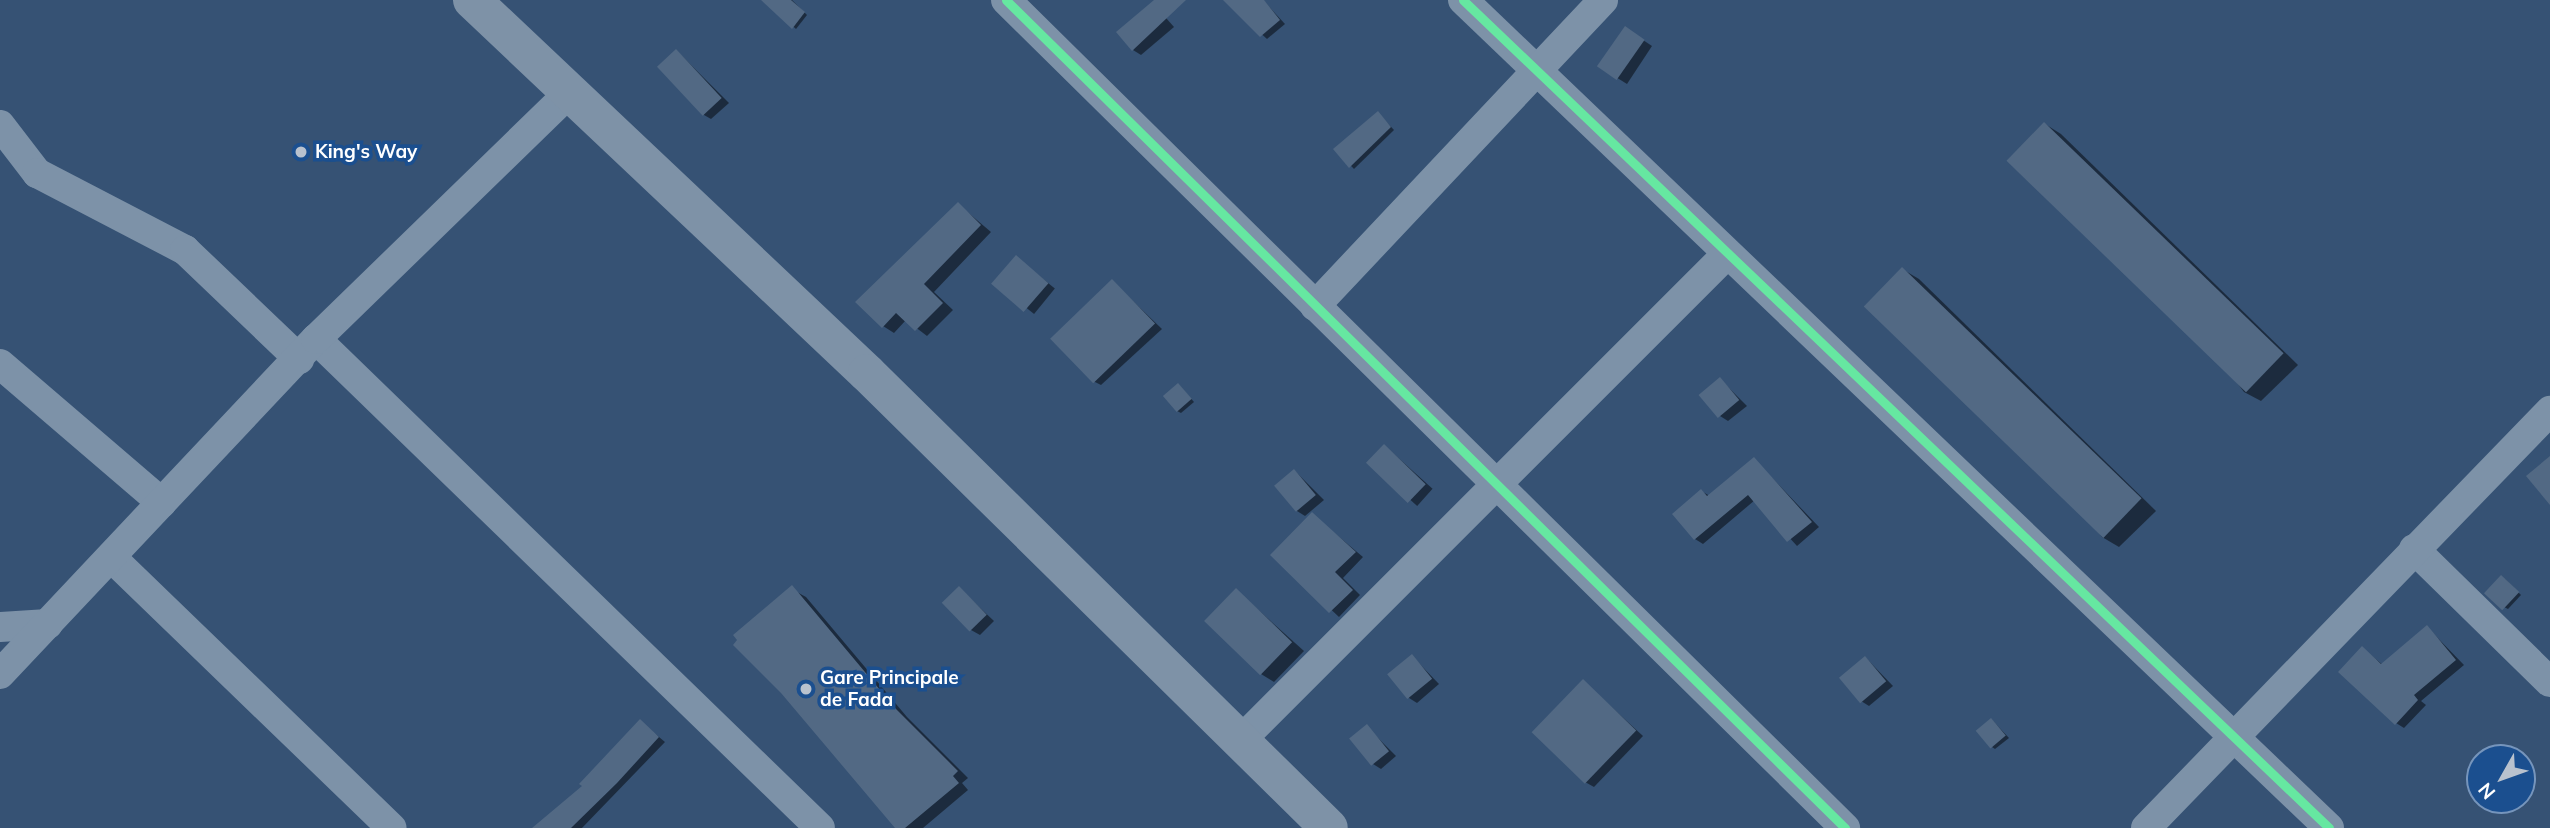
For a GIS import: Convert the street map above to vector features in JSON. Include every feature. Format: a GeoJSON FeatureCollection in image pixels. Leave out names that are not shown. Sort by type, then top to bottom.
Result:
{"type":"FeatureCollection","features":[{"type":"Feature","properties":{"kind":"highway"},"geometry":{"type":"LineString","coordinates":[[472,0],[867,373],[1329,828]]}},
{"type":"Feature","properties":{"kind":"street"},"geometry":{"type":"LineString","coordinates":[[1006,0],[1845,828]]}},
{"type":"Feature","properties":{"kind":"street"},"geometry":{"type":"LineString","coordinates":[[1463,0],[2329,828]]}},
{"type":"Feature","properties":{"kind":"street"},"geometry":{"type":"LineString","coordinates":[[1315,306],[1534,70],[1603,0]]}},
{"type":"Feature","properties":{"kind":"street"},"geometry":{"type":"LineString","coordinates":[[0,674],[307,349],[569,92]]}},
{"type":"Feature","properties":{"kind":"street"},"geometry":{"type":"LineString","coordinates":[[0,125],[37,173],[185,250],[307,349],[820,828]]}},
{"type":"Feature","properties":{"kind":"street"},"geometry":{"type":"LineString","coordinates":[[1240,741],[1727,254]]}},
{"type":"Feature","properties":{"kind":"street"},"geometry":{"type":"LineString","coordinates":[[0,364],[162,503]]}},
{"type":"Feature","properties":{"kind":"street"},"geometry":{"type":"LineString","coordinates":[[2146,828],[2550,411]]}},
{"type":"Feature","properties":{"kind":"street"},"geometry":{"type":"LineString","coordinates":[[2414,549],[2550,682]]}},
{"type":"Feature","properties":{"kind":"street"},"geometry":{"type":"LineString","coordinates":[[111,557],[392,828]]}},
{"type":"Feature","properties":{"kind":"street"},"geometry":{"type":"LineString","coordinates":[[0,627],[48,624]]}},
{"type":"Feature","properties":{"kind":"building"},"geometry":{"type":"Polygon","coordinates":[[[761,0],[791,0],[805,12],[792,29],[761,0]]]}},
{"type":"Feature","properties":{"kind":"building"},"geometry":{"type":"Polygon","coordinates":[[[1154,0],[1186,0],[1132,51],[1116,32],[1154,0]]]}},
{"type":"Feature","properties":{"kind":"building"},"geometry":{"type":"Polygon","coordinates":[[[1223,0],[1264,0],[1280,20],[1260,37],[1223,0]]]}},
{"type":"Feature","properties":{"kind":"building"},"geometry":{"type":"Polygon","coordinates":[[[1625,26],[1645,40],[1617,80],[1597,66],[1625,26]]]}},
{"type":"Feature","properties":{"kind":"building"},"geometry":{"type":"Polygon","coordinates":[[[676,49],[722,98],[703,116],[657,67],[676,49]]]}},
{"type":"Feature","properties":{"kind":"building"},"geometry":{"type":"Polygon","coordinates":[[[1378,111],[1391,127],[1349,168],[1333,149],[1378,111]]]}},
{"type":"Feature","properties":{"kind":"building"},"geometry":{"type":"Polygon","coordinates":[[[2044,122],[2284,353],[2246,392],[2006,161],[2044,122]]]}},
{"type":"Feature","properties":{"kind":"building"},"geometry":{"type":"Polygon","coordinates":[[[958,202],[981,225],[924,284],[943,303],[915,331],[896,313],[882,328],[855,302],[958,202]]]}},
{"type":"Feature","properties":{"kind":"building"},"geometry":{"type":"Polygon","coordinates":[[[1016,255],[1048,283],[1024,312],[991,284],[1016,255]]]}},
{"type":"Feature","properties":{"kind":"building"},"geometry":{"type":"Polygon","coordinates":[[[1902,267],[2142,498],[2103,538],[1864,307],[1902,267]]]}},
{"type":"Feature","properties":{"kind":"building"},"geometry":{"type":"Polygon","coordinates":[[[1112,279],[1155,324],[1093,383],[1050,339],[1112,279]]]}},
{"type":"Feature","properties":{"kind":"building"},"geometry":{"type":"Polygon","coordinates":[[[1720,377],[1739,400],[1718,418],[1699,395],[1720,377]]]}},
{"type":"Feature","properties":{"kind":"building"},"geometry":{"type":"Polygon","coordinates":[[[1178,383],[1192,399],[1177,412],[1163,396],[1178,383]]]}},
{"type":"Feature","properties":{"kind":"building"},"geometry":{"type":"Polygon","coordinates":[[[1384,444],[1426,484],[1408,503],[1366,463],[1384,444]]]}},
{"type":"Feature","properties":{"kind":"building"},"geometry":{"type":"Polygon","coordinates":[[[2550,456],[2550,505],[2526,476],[2550,456]]]}},
{"type":"Feature","properties":{"kind":"building"},"geometry":{"type":"Polygon","coordinates":[[[1754,457],[1812,522],[1787,542],[1748,495],[1694,540],[1672,514],[1701,489],[1707,496],[1754,457]]]}},
{"type":"Feature","properties":{"kind":"building"},"geometry":{"type":"Polygon","coordinates":[[[1294,469],[1316,495],[1296,512],[1274,486],[1294,469]]]}},
{"type":"Feature","properties":{"kind":"building"},"geometry":{"type":"Polygon","coordinates":[[[1312,512],[1356,552],[1335,572],[1353,590],[1329,613],[1270,555],[1312,512]]]}},
{"type":"Feature","properties":{"kind":"building"},"geometry":{"type":"Polygon","coordinates":[[[2501,575],[2519,592],[2502,610],[2484,593],[2501,575]]]}},
{"type":"Feature","properties":{"kind":"building"},"geometry":{"type":"Polygon","coordinates":[[[792,585],[896,709],[958,771],[953,776],[959,783],[905,828],[895,828],[781,693],[733,645],[737,640],[733,635],[792,585]]]}},
{"type":"Feature","properties":{"kind":"building"},"geometry":{"type":"Polygon","coordinates":[[[959,586],[987,615],[970,631],[942,603],[959,586]]]}},
{"type":"Feature","properties":{"kind":"building"},"geometry":{"type":"Polygon","coordinates":[[[1236,588],[1292,642],[1260,675],[1204,621],[1236,588]]]}},
{"type":"Feature","properties":{"kind":"building"},"geometry":{"type":"Polygon","coordinates":[[[2427,625],[2456,660],[2414,695],[2418,700],[2395,725],[2338,672],[2362,646],[2381,664],[2427,625]]]}},
{"type":"Feature","properties":{"kind":"building"},"geometry":{"type":"Polygon","coordinates":[[[1412,654],[1432,679],[1407,699],[1387,674],[1412,654]]]}},
{"type":"Feature","properties":{"kind":"building"},"geometry":{"type":"Polygon","coordinates":[[[1865,656],[1886,681],[1860,703],[1839,678],[1865,656]]]}},
{"type":"Feature","properties":{"kind":"building"},"geometry":{"type":"Polygon","coordinates":[[[1583,679],[1636,730],[1585,784],[1532,732],[1583,679]]]}},
{"type":"Feature","properties":{"kind":"building"},"geometry":{"type":"Polygon","coordinates":[[[1991,718],[2006,736],[1990,748],[1976,731],[1991,718]]]}},
{"type":"Feature","properties":{"kind":"building"},"geometry":{"type":"Polygon","coordinates":[[[640,719],[659,737],[617,783],[571,828],[532,828],[582,786],[579,784],[640,719]]]}},
{"type":"Feature","properties":{"kind":"building"},"geometry":{"type":"Polygon","coordinates":[[[1367,724],[1389,751],[1371,766],[1349,738],[1367,724]]]}},
{"type":"Feature","properties":{"kind":"cycle path"},"geometry":{"type":"LineString","coordinates":[[1006,0],[1845,828]]}},
{"type":"Feature","properties":{"kind":"cycle path"},"geometry":{"type":"LineString","coordinates":[[1463,0],[2329,828]]}},
{"type":"Feature","properties":{"kind":"place","name":"King's Way"},"geometry":{"type":"Point","coordinates":[301,152]}},
{"type":"Feature","properties":{"kind":"place","name":"Gare Principale de Fada"},"geometry":{"type":"Point","coordinates":[806,689]}}]}
